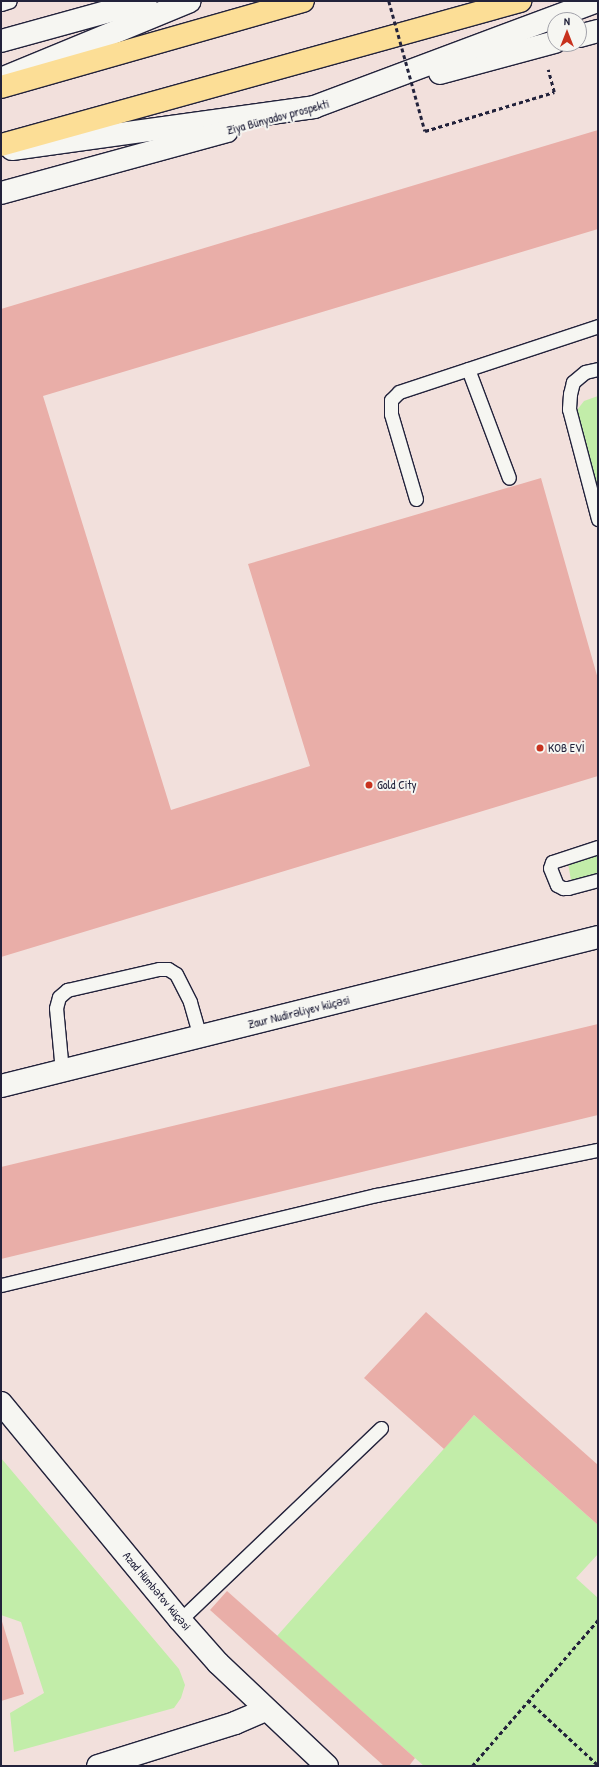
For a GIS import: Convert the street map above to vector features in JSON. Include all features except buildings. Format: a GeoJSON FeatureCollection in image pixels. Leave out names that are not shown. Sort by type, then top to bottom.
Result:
{"type":"FeatureCollection","features":[{"type":"Feature","properties":{"kind":"main road"},"geometry":{"type":"LineString","coordinates":[[1,41],[146,1]]}},
{"type":"Feature","properties":{"kind":"main road"},"geometry":{"type":"LineString","coordinates":[[1,79],[190,1]]}},
{"type":"Feature","properties":{"kind":"main road"},"geometry":{"type":"LineString","coordinates":[[1,86],[303,1]]}},
{"type":"Feature","properties":{"kind":"main road"},"geometry":{"type":"LineString","coordinates":[[1,145],[520,1]]}},
{"type":"Feature","properties":{"kind":"main road"},"geometry":{"type":"LineString","coordinates":[[1,151],[314,107],[597,1]]}},
{"type":"Feature","properties":{"kind":"main road"},"geometry":{"type":"LineString","coordinates":[[587,34],[598,31]]}},
{"type":"Feature","properties":{"kind":"main road","name":"Ziya Bünyadov prospekti"},"geometry":{"type":"LineString","coordinates":[[1,193],[547,44]]}},
{"type":"Feature","properties":{"kind":"main road","name":"Zaur Nudirəliyev küçəsi"},"geometry":{"type":"LineString","coordinates":[[1,1086],[598,937]]}},
{"type":"Feature","properties":{"kind":"main road","name":"Azad Hümbətov küçəsi"},"geometry":{"type":"LineString","coordinates":[[1,1403],[180,1620],[218,1663],[327,1766]]}},
{"type":"Feature","properties":{"kind":"main road"},"geometry":{"type":"LineString","coordinates":[[98,1766],[235,1723],[266,1710]]}},
{"type":"Feature","properties":{"kind":"lane"},"geometry":{"type":"LineString","coordinates":[[1,4],[10,1]]}},
{"type":"Feature","properties":{"kind":"lane"},"geometry":{"type":"LineString","coordinates":[[416,499],[391,414],[391,400],[399,392],[598,326]]}},
{"type":"Feature","properties":{"kind":"lane"},"geometry":{"type":"LineString","coordinates":[[468,369],[508,478]]}},
{"type":"Feature","properties":{"kind":"lane"},"geometry":{"type":"LineString","coordinates":[[598,369],[585,372],[573,382],[570,394],[569,409],[598,519]]}},
{"type":"Feature","properties":{"kind":"lane"},"geometry":{"type":"LineString","coordinates":[[598,847],[552,862],[550,868],[557,885],[562,888],[568,888],[598,880]]}},
{"type":"Feature","properties":{"kind":"lane"},"geometry":{"type":"LineString","coordinates":[[62,1071],[56,1008],[59,997],[67,990],[160,969],[168,969],[176,974],[190,1002],[200,1037]]}},
{"type":"Feature","properties":{"kind":"lane"},"geometry":{"type":"LineString","coordinates":[[1,1285],[376,1196],[598,1150]]}},
{"type":"Feature","properties":{"kind":"lane"},"geometry":{"type":"LineString","coordinates":[[180,1620],[381,1428]]}},
{"type":"Feature","properties":{"kind":"path"},"geometry":{"type":"LineString","coordinates":[[389,1],[425,131],[554,92],[549,52]]}},
{"type":"Feature","properties":{"kind":"path"},"geometry":{"type":"LineString","coordinates":[[472,1766],[598,1620]]}},
{"type":"Feature","properties":{"kind":"path"},"geometry":{"type":"LineString","coordinates":[[528,1700],[598,1765]]}},
{"type":"Feature","properties":{"kind":"green space"},"geometry":{"type":"Polygon","coordinates":[[[598,396],[598,491],[577,423],[577,410],[584,401],[598,396]]]}},
{"type":"Feature","properties":{"kind":"green space"},"geometry":{"type":"Polygon","coordinates":[[[598,851],[598,874],[571,880],[567,858],[598,851]]]}},
{"type":"Feature","properties":{"kind":"green space"},"geometry":{"type":"Polygon","coordinates":[[[474,1415],[598,1525],[598,1554],[576,1578],[598,1598],[598,1766],[424,1766],[277,1636],[474,1415]]]}},
{"type":"Feature","properties":{"kind":"green space"},"geometry":{"type":"Polygon","coordinates":[[[1,1458],[179,1669],[185,1685],[181,1698],[174,1708],[14,1752],[10,1713],[44,1693],[21,1622],[1,1615],[1,1458]]]}},
{"type":"Feature","properties":{"kind":"place","name":"KOB EVİ"},"geometry":{"type":"Point","coordinates":[540,748]}},
{"type":"Feature","properties":{"kind":"place","name":"Gold City"},"geometry":{"type":"Point","coordinates":[369,785]}}]}
